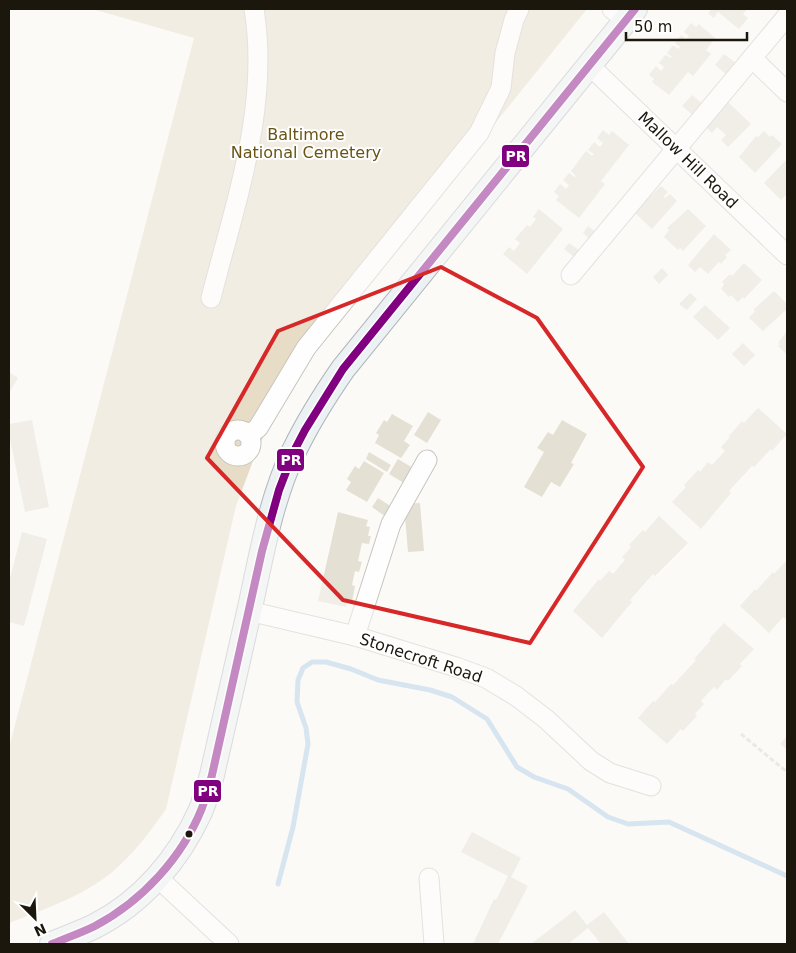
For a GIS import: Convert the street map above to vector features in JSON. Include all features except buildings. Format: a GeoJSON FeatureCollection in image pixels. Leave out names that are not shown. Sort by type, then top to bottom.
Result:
{"type":"FeatureCollection","features":[{"type":"Feature","properties":{"kind":"main road"},"geometry":{"type":"LineString","coordinates":[[52,944],[87,930],[110,918],[158,878],[188,836],[201,810],[212,776],[262,551],[284,475],[294,451],[325,395],[344,369],[589,65],[624,12]]}},
{"type":"Feature","properties":{"kind":"street"},"geometry":{"type":"LineString","coordinates":[[211,298],[251,144],[258,82],[258,33],[254,9]]}},
{"type":"Feature","properties":{"kind":"street"},"geometry":{"type":"LineString","coordinates":[[248,435],[258,428],[306,348],[478,133],[500,88],[505,53],[519,9]]}},
{"type":"Feature","properties":{"kind":"street"},"geometry":{"type":"LineString","coordinates":[[570,275],[753,59],[787,16]]}},
{"type":"Feature","properties":{"kind":"street"},"geometry":{"type":"LineString","coordinates":[[753,59],[787,92]]}},
{"type":"Feature","properties":{"kind":"street","name":"Mallow Hill Road"},"geometry":{"type":"LineString","coordinates":[[589,65],[787,255]]}},
{"type":"Feature","properties":{"kind":"street"},"geometry":{"type":"LineString","coordinates":[[355,636],[391,524],[426,460]]}},
{"type":"Feature","properties":{"kind":"street","name":"Stonecroft Road"},"geometry":{"type":"LineString","coordinates":[[249,611],[355,636],[486,678],[516,696],[546,719],[591,761],[610,773],[651,786]]}},
{"type":"Feature","properties":{"kind":"street"},"geometry":{"type":"LineString","coordinates":[[158,878],[229,944]]}},
{"type":"Feature","properties":{"kind":"street"},"geometry":{"type":"LineString","coordinates":[[429,878],[434,944]]}},
{"type":"Feature","properties":{"kind":"path"},"geometry":{"type":"LineString","coordinates":[[741,734],[787,772]]}},
{"type":"Feature","properties":{"kind":"highlighted area"},"geometry":{"type":"Polygon","coordinates":[[[441,267],[537,318],[643,467],[530,643],[343,600],[207,458],[278,331],[441,267]]]}},
{"type":"Feature","properties":{"kind":"green space","name":"Baltimore National Cemetery"},"geometry":{"type":"Polygon","coordinates":[[[92,9],[587,9],[333,325],[280,401],[256,453],[236,506],[166,809],[127,859],[108,875],[68,899],[9,923],[9,748],[194,38],[92,9]]]}},
{"type":"Feature","properties":{"kind":"waterway"},"geometry":{"type":"LineString","coordinates":[[278,884],[293,827],[308,744],[306,728],[297,702],[298,680],[303,668],[312,662],[326,662],[351,669],[378,680],[430,690],[452,697],[487,719],[517,767],[534,777],[568,789],[608,817],[628,824],[669,822],[787,876]]}},
{"type":"Feature","properties":{"kind":"transit line","name":"PR"},"geometry":{"type":"LineString","coordinates":[[52,944],[95,926],[129,904],[159,876],[183,844],[194,826],[207,792],[262,551],[279,490],[294,451],[305,430],[343,369],[635,9]]}}]}
